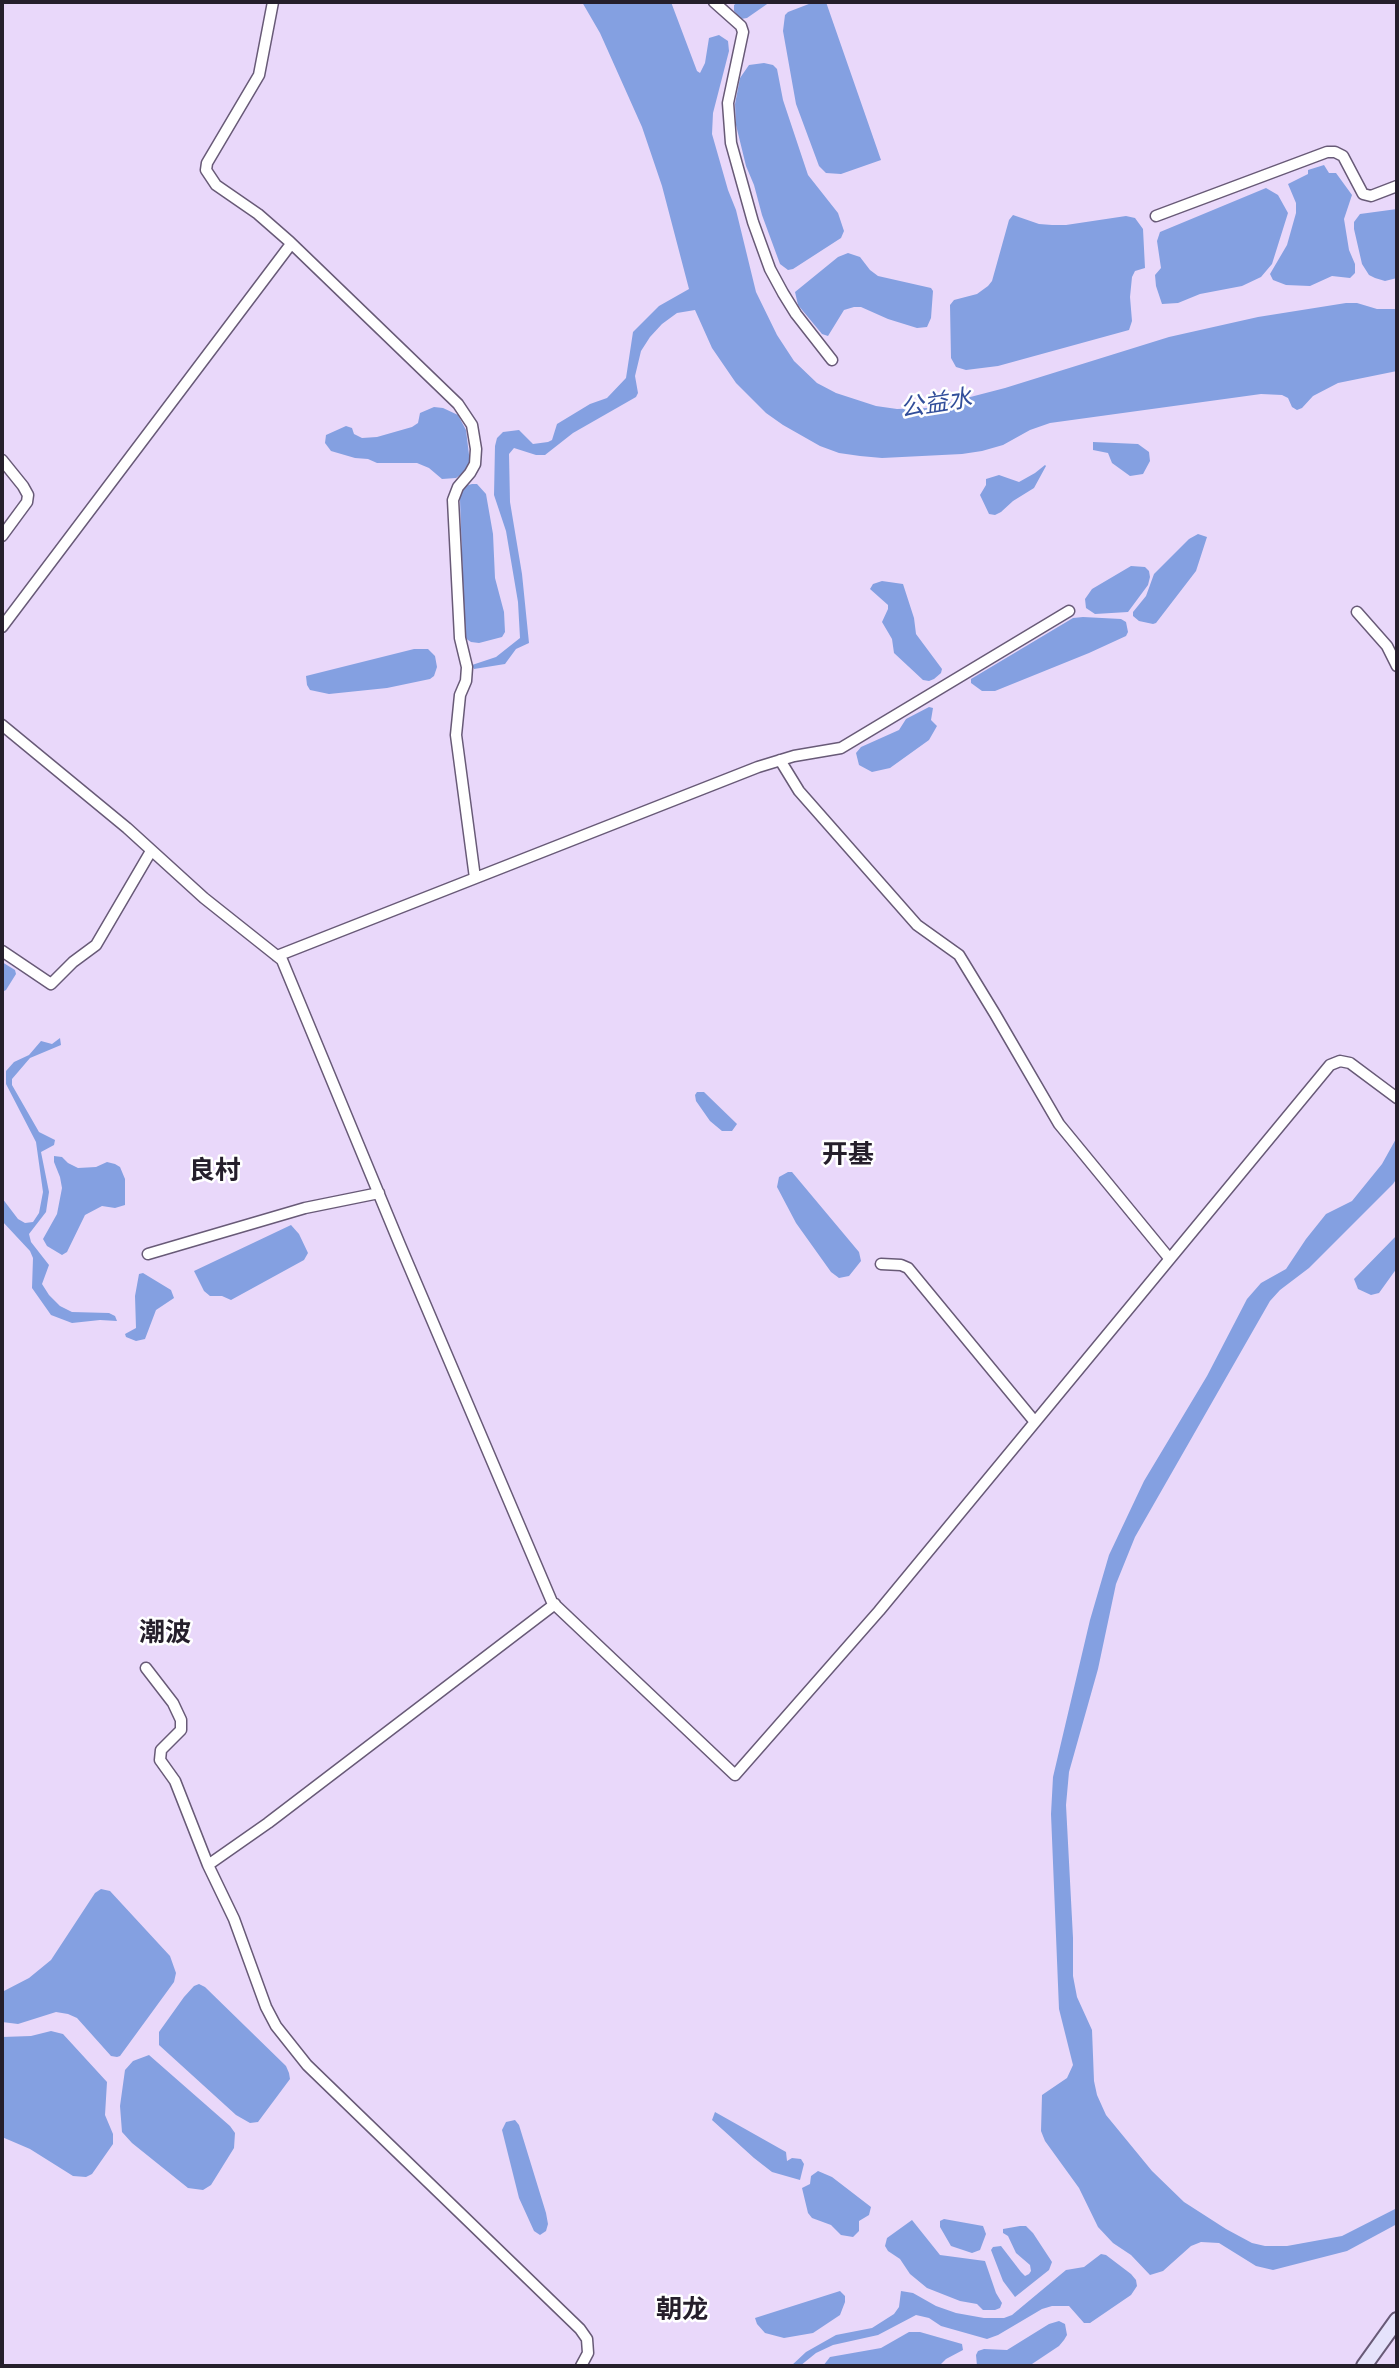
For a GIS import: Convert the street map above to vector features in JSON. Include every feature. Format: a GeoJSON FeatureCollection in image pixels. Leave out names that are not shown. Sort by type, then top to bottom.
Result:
{"type":"FeatureCollection","features":[{"type":"Feature","properties":{"kind":"street"},"geometry":{"type":"LineString","coordinates":[[273,2],[259,75],[207,163],[206,170],[216,185],[258,214],[458,404],[472,425],[475,464],[458,487],[453,500],[460,638],[467,667],[466,681],[460,695],[457,735],[475,878]]}},
{"type":"Feature","properties":{"kind":"street"},"geometry":{"type":"LineString","coordinates":[[714,2],[741,26],[743,32],[727,103],[731,143],[753,222],[770,268],[783,293],[832,360]]}},
{"type":"Feature","properties":{"kind":"street"},"geometry":{"type":"LineString","coordinates":[[1156,216],[1326,152],[1343,156],[1363,194],[1371,195],[1397,187]]}},
{"type":"Feature","properties":{"kind":"street"},"geometry":{"type":"LineString","coordinates":[[2,627],[291,244]]}},
{"type":"Feature","properties":{"kind":"street"},"geometry":{"type":"LineString","coordinates":[[2,460],[28,495],[27,502],[2,536]]}},
{"type":"Feature","properties":{"kind":"street"},"geometry":{"type":"LineString","coordinates":[[277,956],[780,760],[841,748],[1069,611]]}},
{"type":"Feature","properties":{"kind":"street"},"geometry":{"type":"LineString","coordinates":[[1357,612],[1387,646],[1397,666]]}},
{"type":"Feature","properties":{"kind":"street"},"geometry":{"type":"LineString","coordinates":[[2,725],[127,828],[204,898],[277,956],[287,969],[539,1576],[555,1604],[735,1775],[879,1611],[1332,1063],[1350,1063],[1397,1098]]}},
{"type":"Feature","properties":{"kind":"street"},"geometry":{"type":"LineString","coordinates":[[780,760],[799,791],[917,925],[958,955],[1059,1124],[1169,1258]]}},
{"type":"Feature","properties":{"kind":"street"},"geometry":{"type":"LineString","coordinates":[[2,951],[51,984],[73,962],[96,945],[151,851]]}},
{"type":"Feature","properties":{"kind":"street"},"geometry":{"type":"LineString","coordinates":[[148,1254],[305,1208],[379,1193]]}},
{"type":"Feature","properties":{"kind":"street"},"geometry":{"type":"LineString","coordinates":[[881,1264],[908,1268],[1035,1422]]}},
{"type":"Feature","properties":{"kind":"street"},"geometry":{"type":"LineString","coordinates":[[208,1865],[555,1604]]}},
{"type":"Feature","properties":{"kind":"street"},"geometry":{"type":"LineString","coordinates":[[146,1668],[180,1716],[181,1730],[161,1750],[162,1763],[175,1781],[208,1865],[234,1919],[266,2007],[283,2036],[307,2065],[580,2329],[588,2344],[588,2353],[581,2366]]}},
{"type":"Feature","properties":{"kind":"street"},"geometry":{"type":"LineString","coordinates":[[1364,2366],[1397,2320]]}},
{"type":"Feature","properties":{"kind":"water"},"geometry":{"type":"Polygon","coordinates":[[[582,2],[671,2],[700,73],[705,63],[709,38],[719,35],[728,41],[729,51],[713,113],[712,134],[736,210],[756,292],[777,335],[794,361],[817,383],[836,393],[876,406],[897,409],[928,408],[1005,388],[1169,337],[1258,317],[1346,303],[1377,309],[1397,309],[1397,371],[1338,383],[1313,396],[1297,410],[1292,407],[1288,398],[1282,395],[1261,394],[1050,423],[1030,430],[1003,445],[982,451],[882,458],[839,453],[820,446],[766,413],[736,383],[712,348],[695,310],[677,313],[662,324],[641,351],[635,376],[638,393],[636,397],[573,433],[545,455],[514,448],[509,454],[510,502],[522,574],[529,643],[516,649],[505,664],[474,669],[472,665],[496,657],[520,638],[518,602],[506,531],[494,495],[497,438],[503,432],[519,430],[533,444],[548,442],[552,440],[557,424],[590,404],[607,398],[626,378],[633,332],[659,306],[689,289],[662,186],[642,127],[600,33],[582,2]]]}},
{"type":"Feature","properties":{"kind":"water"},"geometry":{"type":"Polygon","coordinates":[[[738,2],[770,2],[747,18],[741,19],[734,11],[734,5],[738,2]]]}},
{"type":"Feature","properties":{"kind":"water"},"geometry":{"type":"Polygon","coordinates":[[[814,2],[826,2],[881,160],[841,174],[826,173],[819,166],[796,104],[783,31],[785,15],[788,12],[814,2]]]}},
{"type":"Feature","properties":{"kind":"water"},"geometry":{"type":"Polygon","coordinates":[[[764,63],[777,69],[783,100],[808,175],[838,213],[844,231],[841,238],[788,270],[780,264],[762,215],[736,125],[735,104],[740,78],[749,65],[764,63]]]}},
{"type":"Feature","properties":{"kind":"water"},"geometry":{"type":"Polygon","coordinates":[[[1324,165],[1329,173],[1336,173],[1352,195],[1344,219],[1355,273],[1350,278],[1332,276],[1310,286],[1286,285],[1273,280],[1270,274],[1287,245],[1296,213],[1296,203],[1288,184],[1308,174],[1308,170],[1324,165]]]}},
{"type":"Feature","properties":{"kind":"water"},"geometry":{"type":"Polygon","coordinates":[[[1266,188],[1278,195],[1288,213],[1272,264],[1261,277],[1242,286],[1200,294],[1178,303],[1162,304],[1155,275],[1161,268],[1157,241],[1160,232],[1266,188]]]}},
{"type":"Feature","properties":{"kind":"water"},"geometry":{"type":"Polygon","coordinates":[[[1397,209],[1397,278],[1385,281],[1369,275],[1362,264],[1354,222],[1360,214],[1397,209]]]}},
{"type":"Feature","properties":{"kind":"water"},"geometry":{"type":"Polygon","coordinates":[[[1013,215],[1039,224],[1052,225],[1126,216],[1135,218],[1143,229],[1145,268],[1135,271],[1132,277],[1132,321],[1129,330],[998,366],[966,370],[956,367],[951,358],[950,305],[954,300],[977,294],[992,281],[1009,220],[1013,215]]]}},
{"type":"Feature","properties":{"kind":"water"},"geometry":{"type":"Polygon","coordinates":[[[848,253],[860,257],[878,276],[931,288],[931,318],[927,327],[917,328],[861,307],[854,307],[844,310],[828,336],[822,334],[798,305],[795,292],[838,257],[848,253]]]}},
{"type":"Feature","properties":{"kind":"water"},"geometry":{"type":"Polygon","coordinates":[[[434,407],[458,415],[466,430],[470,463],[466,471],[456,478],[442,479],[429,468],[417,463],[377,463],[355,458],[331,451],[325,443],[326,435],[346,426],[362,438],[377,437],[412,427],[418,423],[420,413],[434,407]]]}},
{"type":"Feature","properties":{"kind":"water"},"geometry":{"type":"Polygon","coordinates":[[[1093,442],[1138,444],[1149,452],[1150,461],[1143,474],[1130,476],[1112,463],[1108,453],[1093,450],[1093,442]]]}},
{"type":"Feature","properties":{"kind":"water"},"geometry":{"type":"Polygon","coordinates":[[[1045,465],[1034,488],[1001,512],[989,514],[980,495],[986,485],[986,479],[999,475],[1019,482],[1045,465]]]}},
{"type":"Feature","properties":{"kind":"water"},"geometry":{"type":"Polygon","coordinates":[[[477,484],[486,494],[493,534],[495,578],[504,612],[505,632],[502,637],[479,643],[465,638],[460,494],[465,486],[477,484]]]}},
{"type":"Feature","properties":{"kind":"water"},"geometry":{"type":"Polygon","coordinates":[[[1198,534],[1207,537],[1196,571],[1156,623],[1139,621],[1133,616],[1133,612],[1146,596],[1154,574],[1189,539],[1198,534]]]}},
{"type":"Feature","properties":{"kind":"water"},"geometry":{"type":"Polygon","coordinates":[[[1131,566],[1145,567],[1150,577],[1148,585],[1128,612],[1095,614],[1086,608],[1085,599],[1092,589],[1131,566]]]}},
{"type":"Feature","properties":{"kind":"water"},"geometry":{"type":"Polygon","coordinates":[[[882,581],[903,584],[916,634],[942,669],[934,679],[923,680],[894,653],[892,639],[882,622],[888,605],[870,589],[873,584],[882,581]]]}},
{"type":"Feature","properties":{"kind":"water"},"geometry":{"type":"Polygon","coordinates":[[[1073,618],[1121,619],[1126,622],[1128,632],[1126,636],[1089,653],[995,691],[982,691],[971,683],[971,679],[1073,618]]]}},
{"type":"Feature","properties":{"kind":"water"},"geometry":{"type":"Polygon","coordinates":[[[414,649],[428,649],[435,656],[437,667],[430,679],[387,688],[329,694],[310,690],[307,685],[306,676],[414,649]]]}},
{"type":"Feature","properties":{"kind":"water"},"geometry":{"type":"Polygon","coordinates":[[[929,707],[933,708],[931,720],[937,726],[929,740],[890,768],[872,772],[859,765],[856,753],[861,747],[899,730],[906,719],[929,707]]]}},
{"type":"Feature","properties":{"kind":"water"},"geometry":{"type":"Polygon","coordinates":[[[2,962],[15,970],[16,974],[2,992],[2,962]]]}},
{"type":"Feature","properties":{"kind":"water"},"geometry":{"type":"Polygon","coordinates":[[[60,1038],[61,1045],[30,1058],[12,1079],[12,1085],[39,1132],[55,1140],[54,1145],[41,1152],[49,1192],[46,1212],[29,1234],[31,1242],[49,1265],[42,1284],[60,1306],[72,1312],[109,1313],[115,1316],[117,1321],[72,1323],[51,1315],[32,1288],[33,1258],[30,1251],[2,1221],[2,1198],[18,1219],[25,1223],[33,1222],[39,1213],[43,1192],[36,1142],[6,1084],[6,1071],[14,1062],[29,1055],[41,1041],[52,1044],[60,1038]]]}},
{"type":"Feature","properties":{"kind":"water"},"geometry":{"type":"Polygon","coordinates":[[[697,1092],[704,1092],[737,1124],[732,1131],[722,1131],[710,1121],[696,1101],[697,1092]]]}},
{"type":"Feature","properties":{"kind":"water"},"geometry":{"type":"Polygon","coordinates":[[[1397,1137],[1397,1178],[1309,1268],[1270,1301],[1135,1537],[1116,1584],[1098,1669],[1069,1772],[1066,1805],[1073,1976],[1077,1997],[1092,2030],[1094,2081],[1106,2115],[1152,2171],[1184,2202],[1252,2243],[1287,2246],[1342,2236],[1397,2208],[1397,2224],[1347,2251],[1273,2270],[1256,2266],[1219,2243],[1201,2242],[1191,2246],[1163,2271],[1150,2275],[1098,2227],[1079,2188],[1045,2141],[1041,2131],[1042,2095],[1067,2078],[1073,2065],[1059,2009],[1051,1814],[1053,1777],[1090,1620],[1109,1555],[1144,1481],[1207,1376],[1247,1299],[1261,1283],[1286,1269],[1326,1214],[1352,1201],[1382,1164],[1397,1137]]]}},
{"type":"Feature","properties":{"kind":"water"},"geometry":{"type":"Polygon","coordinates":[[[54,1156],[62,1157],[78,1168],[96,1167],[107,1162],[115,1164],[120,1167],[125,1179],[125,1205],[115,1208],[102,1206],[85,1215],[67,1252],[62,1255],[47,1246],[43,1239],[57,1214],[62,1188],[54,1156]]]}},
{"type":"Feature","properties":{"kind":"water"},"geometry":{"type":"Polygon","coordinates":[[[792,1172],[859,1252],[861,1261],[849,1276],[839,1278],[831,1272],[796,1223],[777,1187],[779,1177],[792,1172]]]}},
{"type":"Feature","properties":{"kind":"water"},"geometry":{"type":"Polygon","coordinates":[[[291,1225],[299,1234],[308,1253],[304,1260],[231,1300],[222,1296],[210,1296],[204,1291],[194,1271],[291,1225]]]}},
{"type":"Feature","properties":{"kind":"water"},"geometry":{"type":"Polygon","coordinates":[[[1397,1235],[1397,1268],[1379,1293],[1371,1295],[1358,1289],[1354,1279],[1397,1235]]]}},
{"type":"Feature","properties":{"kind":"water"},"geometry":{"type":"Polygon","coordinates":[[[143,1273],[171,1290],[174,1298],[156,1310],[145,1339],[136,1341],[125,1334],[136,1328],[135,1296],[139,1274],[143,1273]]]}},
{"type":"Feature","properties":{"kind":"water"},"geometry":{"type":"Polygon","coordinates":[[[101,1889],[110,1891],[170,1956],[176,1973],[174,1982],[117,2057],[111,2056],[77,2018],[68,2014],[56,2012],[18,2024],[2,2022],[2,1992],[29,1978],[51,1960],[95,1893],[101,1889]]]}},
{"type":"Feature","properties":{"kind":"water"},"geometry":{"type":"Polygon","coordinates":[[[199,1984],[286,2066],[289,2073],[290,2079],[258,2122],[250,2123],[236,2115],[159,2045],[159,2032],[184,1997],[199,1984]]]}},
{"type":"Feature","properties":{"kind":"water"},"geometry":{"type":"Polygon","coordinates":[[[51,2031],[63,2034],[107,2082],[105,2115],[113,2134],[113,2144],[92,2174],[86,2177],[73,2176],[30,2149],[2,2137],[2,2037],[31,2036],[51,2031]]]}},
{"type":"Feature","properties":{"kind":"water"},"geometry":{"type":"Polygon","coordinates":[[[149,2055],[235,2133],[234,2148],[211,2185],[203,2190],[188,2188],[122,2132],[120,2106],[125,2070],[133,2061],[149,2055]]]}},
{"type":"Feature","properties":{"kind":"water"},"geometry":{"type":"Polygon","coordinates":[[[715,2112],[786,2152],[787,2161],[792,2158],[801,2159],[804,2164],[800,2180],[772,2172],[754,2158],[712,2120],[715,2112]]]}},
{"type":"Feature","properties":{"kind":"water"},"geometry":{"type":"Polygon","coordinates":[[[515,2120],[519,2125],[546,2213],[548,2224],[546,2231],[540,2235],[534,2231],[519,2198],[502,2130],[506,2122],[515,2120]]]}},
{"type":"Feature","properties":{"kind":"water"},"geometry":{"type":"Polygon","coordinates":[[[818,2171],[832,2177],[871,2207],[869,2215],[859,2221],[859,2231],[853,2237],[841,2235],[831,2225],[812,2218],[808,2213],[802,2188],[810,2184],[811,2176],[818,2171]]]}},
{"type":"Feature","properties":{"kind":"water"},"geometry":{"type":"Polygon","coordinates":[[[944,2219],[983,2226],[986,2234],[980,2250],[972,2253],[951,2246],[940,2227],[940,2221],[944,2219]]]}},
{"type":"Feature","properties":{"kind":"water"},"geometry":{"type":"Polygon","coordinates":[[[912,2220],[940,2255],[985,2261],[1002,2303],[1000,2308],[983,2310],[977,2304],[960,2301],[927,2288],[910,2274],[900,2259],[885,2246],[887,2238],[912,2220]]]}},
{"type":"Feature","properties":{"kind":"water"},"geometry":{"type":"Polygon","coordinates":[[[1026,2226],[1033,2233],[1052,2262],[1049,2270],[1015,2297],[1003,2281],[991,2250],[1001,2246],[1025,2276],[1029,2274],[1030,2265],[1016,2253],[1008,2236],[1003,2233],[1003,2229],[1026,2226]]]}},
{"type":"Feature","properties":{"kind":"water"},"geometry":{"type":"Polygon","coordinates":[[[1101,2254],[1131,2274],[1137,2286],[1131,2295],[1090,2323],[1084,2323],[1069,2306],[1052,2306],[987,2339],[941,2326],[929,2318],[916,2315],[878,2335],[833,2345],[816,2353],[800,2366],[791,2366],[806,2352],[836,2335],[872,2328],[894,2314],[899,2307],[901,2291],[913,2293],[956,2313],[1004,2318],[1012,2315],[1066,2270],[1084,2267],[1101,2254]]]}},
{"type":"Feature","properties":{"kind":"water"},"geometry":{"type":"Polygon","coordinates":[[[840,2291],[845,2296],[845,2302],[840,2315],[813,2333],[784,2338],[765,2333],[757,2324],[755,2318],[840,2291]]]}},
{"type":"Feature","properties":{"kind":"water"},"geometry":{"type":"Polygon","coordinates":[[[1059,2321],[1065,2324],[1067,2335],[1064,2340],[1029,2366],[977,2366],[978,2351],[1007,2350],[1049,2324],[1059,2321]]]}},
{"type":"Feature","properties":{"kind":"water"},"geometry":{"type":"Polygon","coordinates":[[[909,2332],[920,2332],[962,2344],[963,2350],[939,2366],[823,2366],[830,2357],[881,2348],[909,2332]]]}},
{"type":"Feature","properties":{"kind":"district","name":"开基"},"geometry":{"type":"Point","coordinates":[848,1156]}},
{"type":"Feature","properties":{"kind":"district","name":"良村"},"geometry":{"type":"Point","coordinates":[215,1172]}},
{"type":"Feature","properties":{"kind":"district","name":"潮波"},"geometry":{"type":"Point","coordinates":[165,1634]}},
{"type":"Feature","properties":{"kind":"district","name":"朝龙"},"geometry":{"type":"Point","coordinates":[682,2311]}},
{"type":"Feature","properties":{"kind":"water label","name":"公益水"},"geometry":{"type":"Point","coordinates":[936,404]}}]}
